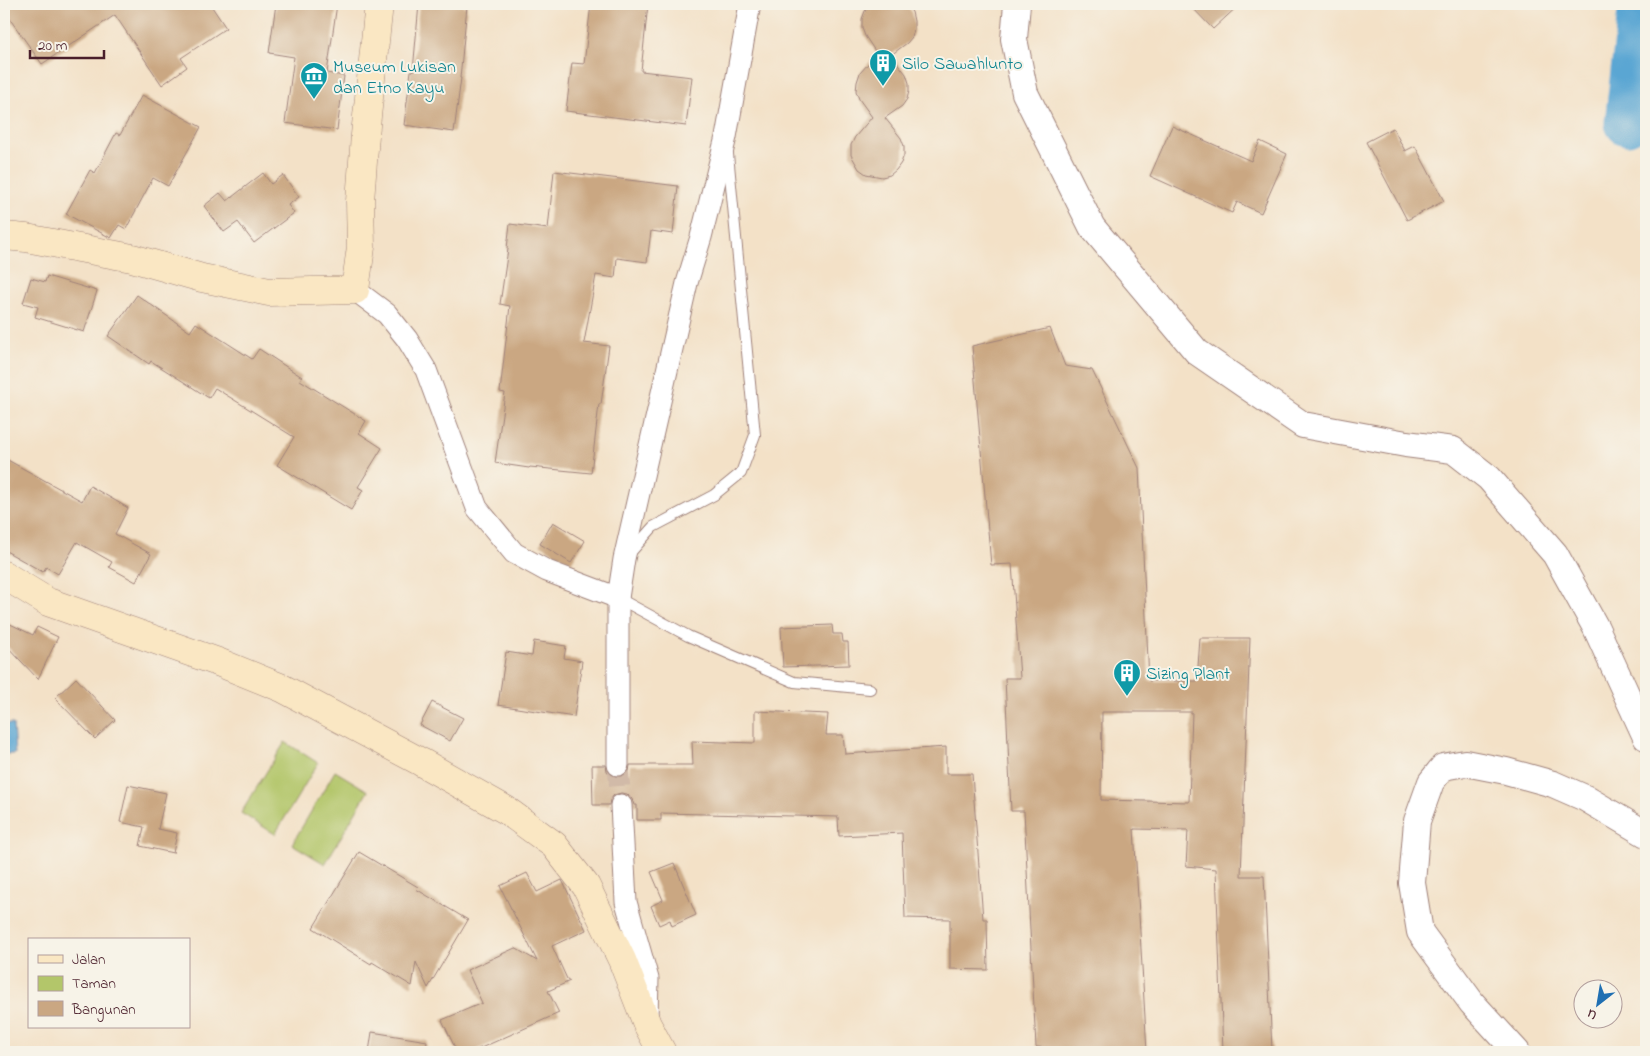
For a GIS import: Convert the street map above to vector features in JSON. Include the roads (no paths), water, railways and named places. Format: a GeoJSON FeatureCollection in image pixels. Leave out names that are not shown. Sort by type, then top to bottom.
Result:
{"type":"FeatureCollection","features":[{"type":"Feature","properties":{"kind":"main road"},"geometry":{"type":"LineString","coordinates":[[4,236],[26,238],[132,258],[202,278],[269,292],[355,290],[361,247],[360,200],[365,135],[379,4]]}},
{"type":"Feature","properties":{"kind":"main road"},"geometry":{"type":"LineString","coordinates":[[4,576],[48,602],[218,662],[282,688],[506,810],[554,845],[586,886],[622,960],[647,1024],[662,1052]]}},
{"type":"Feature","properties":{"kind":"street"},"geometry":{"type":"LineString","coordinates":[[618,765],[618,598],[624,559],[687,283],[701,237],[726,137],[750,4]]}},
{"type":"Feature","properties":{"kind":"street"},"geometry":{"type":"LineString","coordinates":[[1017,4],[1014,40],[1025,93],[1092,227],[1197,352],[1303,425],[1406,444],[1453,450],[1489,478],[1555,554],[1596,628],[1646,737]]}},
{"type":"Feature","properties":{"kind":"street"},"geometry":{"type":"LineString","coordinates":[[355,290],[387,314],[407,339],[426,370],[477,508],[514,553],[547,571],[618,598]]}},
{"type":"Feature","properties":{"kind":"street"},"geometry":{"type":"LineString","coordinates":[[1517,1052],[1472,1003],[1420,932],[1412,883],[1417,820],[1432,782],[1443,767],[1465,763],[1506,771],[1553,784],[1586,798],[1646,834]]}},
{"type":"Feature","properties":{"kind":"street"},"geometry":{"type":"LineString","coordinates":[[621,805],[626,902],[648,980],[647,1024]]}},
{"type":"Feature","properties":{"kind":"lane"},"geometry":{"type":"LineString","coordinates":[[624,559],[653,527],[714,495],[741,474],[755,435],[726,137]]}},
{"type":"Feature","properties":{"kind":"lane"},"geometry":{"type":"LineString","coordinates":[[618,598],[688,636],[794,682],[870,689]]}},
{"type":"Feature","properties":{"kind":"water"},"geometry":{"type":"Polygon","coordinates":[[[4,724],[13,724],[15,754],[4,754],[4,724]]]}},
{"type":"Feature","properties":{"kind":"waterway"},"geometry":{"type":"LineString","coordinates":[[1627,123],[1641,4]]}},
{"type":"Feature","properties":{"kind":"tunnel"},"geometry":{"type":"LineString","coordinates":[[618,765],[621,805]]}},
{"type":"Feature","properties":{"kind":"place","name":"Silo Sawahlunto"},"geometry":{"type":"Point","coordinates":[883,87]}},
{"type":"Feature","properties":{"kind":"place","name":"Museum Lukisan dan Etno Kayu"},"geometry":{"type":"Point","coordinates":[314,100]}},
{"type":"Feature","properties":{"kind":"place","name":"Sizing Plant"},"geometry":{"type":"Point","coordinates":[1127,697]}}]}
